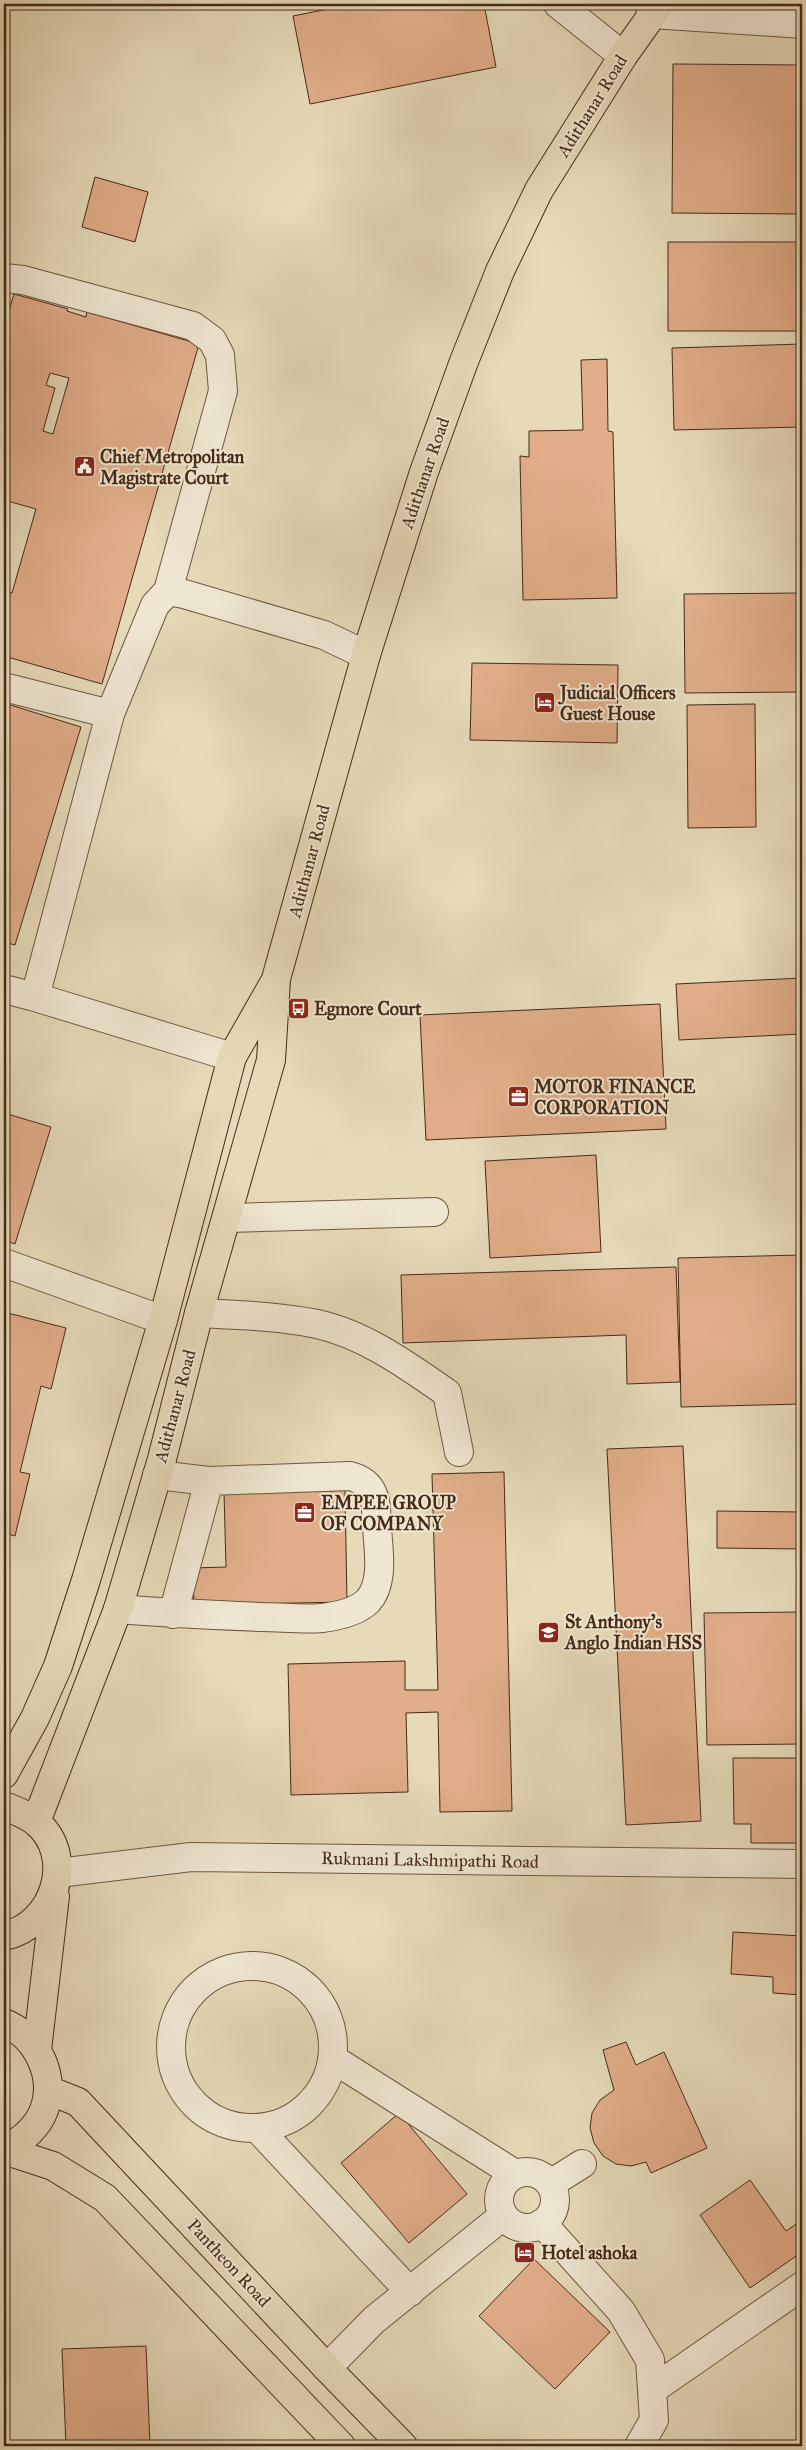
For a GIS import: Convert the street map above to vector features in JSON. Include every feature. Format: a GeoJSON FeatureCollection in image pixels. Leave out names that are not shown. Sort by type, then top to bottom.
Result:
{"type":"FeatureCollection","features":[{"type":"Feature","properties":{"kind":"main road","name":"Adithanar Road"},"geometry":{"type":"LineString","coordinates":[[36,1822],[118,1608],[157,1475],[271,1060],[276,979],[366,655],[424,472],[463,364],[500,271],[539,190],[654,7]]}},
{"type":"Feature","properties":{"kind":"main road","name":"Adithanar Road"},"geometry":{"type":"LineString","coordinates":[[4,1774],[35,1718],[58,1666],[86,1580],[163,1320],[232,1057],[276,979]]}},
{"type":"Feature","properties":{"kind":"main road"},"geometry":{"type":"LineString","coordinates":[[4,1806],[21,1812],[36,1822],[48,1837],[56,1854],[57,1879],[37,2050]]}},
{"type":"Feature","properties":{"kind":"main road"},"geometry":{"type":"LineString","coordinates":[[4,1936],[17,1934],[35,1922],[49,1904],[57,1879]]}},
{"type":"Feature","properties":{"kind":"main road"},"geometry":{"type":"LineString","coordinates":[[4,2023],[26,2037],[37,2050],[46,2069],[48,2090],[44,2109],[35,2126],[21,2140],[4,2150]]}},
{"type":"Feature","properties":{"kind":"main road","name":"Pantheon Road"},"geometry":{"type":"LineString","coordinates":[[48,2090],[78,2102],[327,2368],[403,2446]]}},
{"type":"Feature","properties":{"kind":"main road"},"geometry":{"type":"LineString","coordinates":[[4,2150],[52,2166],[105,2198],[341,2446]]}},
{"type":"Feature","properties":{"kind":"street"},"geometry":{"type":"LineString","coordinates":[[558,4],[623,56]]}},
{"type":"Feature","properties":{"kind":"street"},"geometry":{"type":"LineString","coordinates":[[654,7],[802,24]]}},
{"type":"Feature","properties":{"kind":"street"},"geometry":{"type":"LineString","coordinates":[[4,278],[23,280],[193,326],[212,340],[220,355],[223,391],[168,591],[155,605],[110,714],[35,997]]}},
{"type":"Feature","properties":{"kind":"street"},"geometry":{"type":"LineString","coordinates":[[168,591],[324,635],[366,655]]}},
{"type":"Feature","properties":{"kind":"street"},"geometry":{"type":"LineString","coordinates":[[4,687],[110,714]]}},
{"type":"Feature","properties":{"kind":"street"},"geometry":{"type":"LineString","coordinates":[[4,989],[232,1057]]}},
{"type":"Feature","properties":{"kind":"street"},"geometry":{"type":"LineString","coordinates":[[227,1218],[434,1212]]}},
{"type":"Feature","properties":{"kind":"street"},"geometry":{"type":"LineString","coordinates":[[4,1263],[163,1320]]}},
{"type":"Feature","properties":{"kind":"street"},"geometry":{"type":"LineString","coordinates":[[200,1313],[259,1315],[318,1324],[347,1334],[401,1361],[447,1393],[460,1452]]}},
{"type":"Feature","properties":{"kind":"street"},"geometry":{"type":"LineString","coordinates":[[118,1608],[173,1614],[320,1618],[352,1612],[368,1600],[375,1588],[379,1573],[377,1507],[373,1492],[362,1479],[350,1476],[209,1481],[157,1475]]}},
{"type":"Feature","properties":{"kind":"street"},"geometry":{"type":"LineString","coordinates":[[173,1614],[209,1481]]}},
{"type":"Feature","properties":{"kind":"street","name":"Rukmani Lakshmipathi Road"},"geometry":{"type":"LineString","coordinates":[[57,1879],[191,1857],[802,1864]]}},
{"type":"Feature","properties":{"kind":"street"},"geometry":{"type":"LineString","coordinates":[[253,1965],[281,1971],[304,1984],[322,2005],[332,2031],[333,2059],[324,2085],[308,2107],[285,2123],[258,2129],[232,2127],[208,2117],[189,2100],[175,2077],[170,2050],[173,2024],[185,2000],[203,1982],[226,1969],[253,1965]]}},
{"type":"Feature","properties":{"kind":"street"},"geometry":{"type":"LineString","coordinates":[[333,2059],[515,2174],[534,2173],[550,2184],[554,2192],[553,2209],[542,2223],[534,2227],[517,2226],[503,2216],[500,2206],[501,2188],[515,2174]]}},
{"type":"Feature","properties":{"kind":"street"},"geometry":{"type":"LineString","coordinates":[[258,2129],[410,2292]]}},
{"type":"Feature","properties":{"kind":"street"},"geometry":{"type":"LineString","coordinates":[[550,2184],[582,2164]]}},
{"type":"Feature","properties":{"kind":"street"},"geometry":{"type":"LineString","coordinates":[[327,2368],[374,2320],[503,2216]]}},
{"type":"Feature","properties":{"kind":"street"},"geometry":{"type":"LineString","coordinates":[[542,2223],[621,2311],[650,2360],[654,2420],[639,2446]]}},
{"type":"Feature","properties":{"kind":"street"},"geometry":{"type":"LineString","coordinates":[[652,2390],[802,2286]]}},
{"type":"Feature","properties":{"kind":"building"},"geometry":{"type":"Polygon","coordinates":[[[353,4],[484,4],[496,67],[310,104],[293,16],[353,4]]]}},
{"type":"Feature","properties":{"kind":"building"},"geometry":{"type":"Polygon","coordinates":[[[673,64],[802,65],[802,214],[672,213],[673,64]]]}},
{"type":"Feature","properties":{"kind":"building"},"geometry":{"type":"Polygon","coordinates":[[[95,177],[148,192],[135,242],[82,227],[95,177]]]}},
{"type":"Feature","properties":{"kind":"building"},"geometry":{"type":"Polygon","coordinates":[[[668,242],[802,242],[802,331],[668,331],[668,242]]]}},
{"type":"Feature","properties":{"kind":"building","name":"Chief Metropolitan Magistrate Court"},"geometry":{"type":"Polygon","coordinates":[[[14,294],[68,309],[67,311],[86,317],[87,312],[199,344],[102,684],[4,656],[4,591],[12,593],[36,509],[4,500],[4,316],[7,317],[14,294]],[[50,373],[46,385],[55,388],[43,431],[53,434],[69,378],[50,373]]]}},
{"type":"Feature","properties":{"kind":"building"},"geometry":{"type":"Polygon","coordinates":[[[802,344],[802,427],[674,430],[672,348],[802,344]]]}},
{"type":"Feature","properties":{"kind":"building"},"geometry":{"type":"Polygon","coordinates":[[[607,359],[608,431],[613,432],[617,598],[523,600],[520,456],[529,457],[529,431],[583,430],[581,360],[607,359]]]}},
{"type":"Feature","properties":{"kind":"building"},"geometry":{"type":"Polygon","coordinates":[[[802,593],[802,692],[685,693],[684,594],[802,593]]]}},
{"type":"Feature","properties":{"kind":"building","name":"Judicial Officers Guest House"},"geometry":{"type":"Polygon","coordinates":[[[472,663],[618,665],[617,743],[470,740],[472,663]]]}},
{"type":"Feature","properties":{"kind":"building"},"geometry":{"type":"Polygon","coordinates":[[[4,703],[81,727],[15,945],[4,942],[4,703]]]}},
{"type":"Feature","properties":{"kind":"building"},"geometry":{"type":"Polygon","coordinates":[[[755,704],[756,827],[688,828],[687,705],[755,704]]]}},
{"type":"Feature","properties":{"kind":"building"},"geometry":{"type":"Polygon","coordinates":[[[802,978],[802,1034],[679,1040],[676,984],[802,978]]]}},
{"type":"Feature","properties":{"kind":"building"},"geometry":{"type":"Polygon","coordinates":[[[660,1004],[666,1129],[426,1140],[420,1015],[660,1004]]]}},
{"type":"Feature","properties":{"kind":"building"},"geometry":{"type":"Polygon","coordinates":[[[4,1113],[51,1127],[15,1244],[4,1240],[4,1113]]]}},
{"type":"Feature","properties":{"kind":"building"},"geometry":{"type":"Polygon","coordinates":[[[596,1155],[601,1252],[490,1258],[485,1161],[596,1155]]]}},
{"type":"Feature","properties":{"kind":"building"},"geometry":{"type":"Polygon","coordinates":[[[802,1255],[802,1404],[681,1407],[678,1258],[802,1255]]]}},
{"type":"Feature","properties":{"kind":"building"},"geometry":{"type":"Polygon","coordinates":[[[676,1267],[680,1382],[627,1384],[626,1335],[403,1343],[401,1275],[676,1267]]]}},
{"type":"Feature","properties":{"kind":"building"},"geometry":{"type":"Polygon","coordinates":[[[4,1312],[66,1328],[51,1389],[41,1386],[20,1472],[30,1474],[15,1536],[4,1533],[4,1312]]]}},
{"type":"Feature","properties":{"kind":"building"},"geometry":{"type":"Polygon","coordinates":[[[683,1446],[701,1821],[626,1825],[607,1449],[683,1446]]]}},
{"type":"Feature","properties":{"kind":"building"},"geometry":{"type":"Polygon","coordinates":[[[504,1472],[512,1811],[440,1812],[438,1712],[406,1713],[408,1792],[291,1795],[288,1664],[405,1661],[405,1690],[438,1690],[432,1474],[504,1472]]]}},
{"type":"Feature","properties":{"kind":"building"},"geometry":{"type":"Polygon","coordinates":[[[345,1490],[347,1602],[194,1605],[193,1568],[226,1567],[224,1492],[345,1490]]]}},
{"type":"Feature","properties":{"kind":"building"},"geometry":{"type":"Polygon","coordinates":[[[717,1511],[802,1512],[802,1549],[717,1548],[717,1511]]]}},
{"type":"Feature","properties":{"kind":"building"},"geometry":{"type":"Polygon","coordinates":[[[802,1612],[802,1744],[707,1745],[704,1613],[802,1612]]]}},
{"type":"Feature","properties":{"kind":"building"},"geometry":{"type":"Polygon","coordinates":[[[733,1758],[802,1758],[802,1843],[751,1843],[751,1824],[734,1824],[733,1758]]]}},
{"type":"Feature","properties":{"kind":"building"},"geometry":{"type":"Polygon","coordinates":[[[733,1932],[802,1936],[802,1995],[773,1993],[773,1977],[731,1974],[733,1932]]]}},
{"type":"Feature","properties":{"kind":"building"},"geometry":{"type":"Polygon","coordinates":[[[626,2042],[636,2065],[664,2052],[707,2148],[651,2173],[646,2162],[631,2166],[616,2164],[603,2156],[594,2143],[590,2128],[592,2113],[600,2100],[614,2090],[603,2050],[626,2042]]]}},
{"type":"Feature","properties":{"kind":"building"},"geometry":{"type":"Polygon","coordinates":[[[399,2113],[467,2194],[409,2243],[341,2163],[399,2113]]]}},
{"type":"Feature","properties":{"kind":"building"},"geometry":{"type":"Polygon","coordinates":[[[750,2180],[786,2231],[802,2220],[802,2252],[750,2288],[700,2215],[750,2180]]]}},
{"type":"Feature","properties":{"kind":"building"},"geometry":{"type":"Polygon","coordinates":[[[534,2259],[610,2332],[555,2389],[479,2316],[534,2259]]]}},
{"type":"Feature","properties":{"kind":"building"},"geometry":{"type":"Polygon","coordinates":[[[146,2346],[150,2446],[66,2446],[62,2349],[146,2346]]]}},
{"type":"Feature","properties":{"kind":"place","name":"Chief Metropolitan Magistrate Court"},"geometry":{"type":"Point","coordinates":[84,467]}},
{"type":"Feature","properties":{"kind":"place","name":"Judicial Officers Guest House"},"geometry":{"type":"Point","coordinates":[544,703]}},
{"type":"Feature","properties":{"kind":"place","name":"Egmore Court"},"geometry":{"type":"Point","coordinates":[298,1009]}},
{"type":"Feature","properties":{"kind":"place","name":"MOTOR FINANCE CORPORATION"},"geometry":{"type":"Point","coordinates":[518,1097]}},
{"type":"Feature","properties":{"kind":"place","name":"EMPEE GROUP OF COMPANY"},"geometry":{"type":"Point","coordinates":[305,1513]}},
{"type":"Feature","properties":{"kind":"place","name":"St Anthony's Anglo Indian HSS"},"geometry":{"type":"Point","coordinates":[549,1632]}},
{"type":"Feature","properties":{"kind":"place","name":"Hotel ashoka"},"geometry":{"type":"Point","coordinates":[525,2253]}}]}
